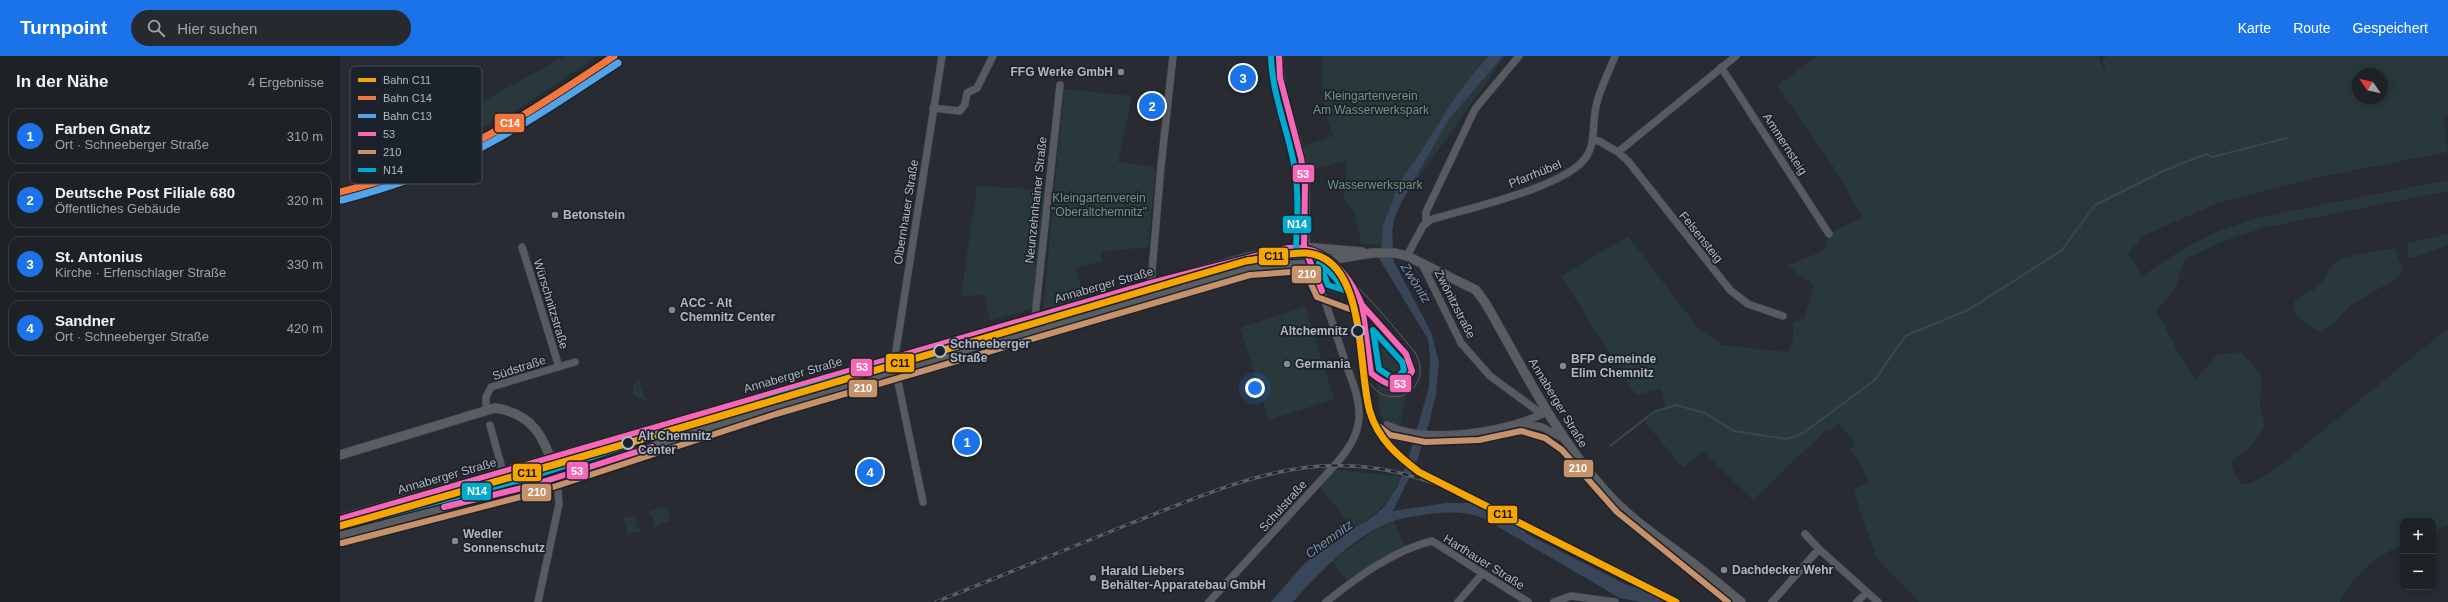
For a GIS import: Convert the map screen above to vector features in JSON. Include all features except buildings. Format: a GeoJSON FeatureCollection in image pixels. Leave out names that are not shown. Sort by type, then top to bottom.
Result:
{"type":"FeatureCollection","features":[{"type":"Feature","properties":{"kind":"main road"},"geometry":{"type":"LineString","coordinates":[[1280,56],[1280,78],[1284,100],[1301,158],[1305,185],[1304,247],[1310,263]]}},
{"type":"Feature","properties":{"kind":"main road","name":"Annaberger Straße"},"geometry":{"type":"LineString","coordinates":[[340,535],[451,505],[530,486],[995,330],[1151,283],[1262,253],[1304,247],[1407,256],[1476,290],[1486,304],[1544,413],[1608,494],[1632,517],[1741,602]]}},
{"type":"Feature","properties":{"kind":"main road","name":"Annaberger Straße"},"geometry":{"type":"LineString","coordinates":[[340,520],[550,458],[894,364],[1155,295],[1249,267],[1310,263],[1375,253]]}},
{"type":"Feature","properties":{"kind":"main road"},"geometry":{"type":"LineString","coordinates":[[340,455],[486,410],[504,409],[516,413],[528,421],[543,440],[557,477]]}},
{"type":"Feature","properties":{"kind":"main road"},"geometry":{"type":"LineString","coordinates":[[340,449],[354,450]]}},
{"type":"Feature","properties":{"kind":"street","name":"Olbernhauer Straße"},"geometry":{"type":"LineString","coordinates":[[894,364],[942,56]]}},
{"type":"Feature","properties":{"kind":"street"},"geometry":{"type":"LineString","coordinates":[[933,108],[960,111],[965,104],[966,93],[977,88],[993,56]]}},
{"type":"Feature","properties":{"kind":"street"},"geometry":{"type":"LineString","coordinates":[[1155,295],[1151,283],[1161,166],[1173,56]]}},
{"type":"Feature","properties":{"kind":"street"},"geometry":{"type":"LineString","coordinates":[[1407,256],[1426,222],[1426,212],[1475,108],[1519,56]]}},
{"type":"Feature","properties":{"kind":"street","name":"Pfarrhübel"},"geometry":{"type":"LineString","coordinates":[[1426,222],[1551,182],[1573,170],[1586,158],[1592,140],[1596,105],[1616,56]]}},
{"type":"Feature","properties":{"kind":"street"},"geometry":{"type":"LineString","coordinates":[[1592,140],[1603,143],[1618,152],[1736,56]]}},
{"type":"Feature","properties":{"kind":"street","name":"Ammernsteig"},"geometry":{"type":"LineString","coordinates":[[1721,68],[1829,234]]}},
{"type":"Feature","properties":{"kind":"street","name":"Neunzehnhainer Straße"},"geometry":{"type":"LineString","coordinates":[[1035,318],[1060,85]]}},
{"type":"Feature","properties":{"kind":"street","name":"Felsensteig"},"geometry":{"type":"LineString","coordinates":[[1618,152],[1628,161],[1730,290],[1748,304],[1783,316]]}},
{"type":"Feature","properties":{"kind":"street","name":"Würschnitzstraße"},"geometry":{"type":"LineString","coordinates":[[522,247],[560,367]]}},
{"type":"Feature","properties":{"kind":"street","name":"Schulstraße"},"geometry":{"type":"LineString","coordinates":[[1209,602],[1341,459],[1354,440],[1359,417],[1355,390],[1322,291],[1310,263]]}},
{"type":"Feature","properties":{"kind":"street","name":"Zwönitzstraße"},"geometry":{"type":"LineString","coordinates":[[1422,264],[1461,343],[1490,376],[1544,413]]}},
{"type":"Feature","properties":{"kind":"street","name":"Südstraße"},"geometry":{"type":"LineString","coordinates":[[486,410],[486,397],[491,387],[575,362]]}},
{"type":"Feature","properties":{"kind":"street"},"geometry":{"type":"LineString","coordinates":[[894,364],[922,502]]}},
{"type":"Feature","properties":{"kind":"street"},"geometry":{"type":"LineString","coordinates":[[1387,425],[1411,431],[1441,435],[1491,430],[1520,423],[1544,413]]}},
{"type":"Feature","properties":{"kind":"street"},"geometry":{"type":"LineString","coordinates":[[1520,423],[1542,428],[1564,439]]}},
{"type":"Feature","properties":{"kind":"street"},"geometry":{"type":"LineString","coordinates":[[490,425],[503,472]]}},
{"type":"Feature","properties":{"kind":"street"},"geometry":{"type":"LineString","coordinates":[[538,602],[559,504],[557,477]]}},
{"type":"Feature","properties":{"kind":"street"},"geometry":{"type":"LineString","coordinates":[[1806,534],[1819,549],[1878,602]]}},
{"type":"Feature","properties":{"kind":"street","name":"Harthauer Straße"},"geometry":{"type":"LineString","coordinates":[[1326,602],[1399,554],[1419,544],[1432,541],[1528,602]]}},
{"type":"Feature","properties":{"kind":"street"},"geometry":{"type":"LineString","coordinates":[[1772,602],[1819,549]]}},
{"type":"Feature","properties":{"kind":"street"},"geometry":{"type":"LineString","coordinates":[[1458,602],[1482,574]]}},
{"type":"Feature","properties":{"kind":"street"},"geometry":{"type":"LineString","coordinates":[[1857,602],[1867,592]]}},
{"type":"Feature","properties":{"kind":"street"},"geometry":{"type":"LineString","coordinates":[[1554,602],[1571,596],[1615,602]]}},
{"type":"Feature","properties":{"kind":"green space"},"geometry":{"type":"Polygon","coordinates":[[[565,56],[598,56],[515,111],[482,127],[482,102],[565,56]]]}},
{"type":"Feature","properties":{"kind":"green space"},"geometry":{"type":"Polygon","coordinates":[[[1323,56],[1505,56],[1402,201],[1393,224],[1393,239],[1381,239],[1380,245],[1361,244],[1355,213],[1344,199],[1347,160],[1305,172],[1304,146],[1333,136],[1324,106],[1322,78],[1323,56]]]}},
{"type":"Feature","properties":{"kind":"green space"},"geometry":{"type":"Polygon","coordinates":[[[1817,56],[2098,56],[2110,81],[2102,60],[2107,56],[2448,56],[2448,116],[2443,117],[2448,152],[2314,178],[2215,204],[2143,236],[2128,254],[2142,276],[2186,247],[2220,230],[2261,217],[2448,180],[2448,191],[2262,228],[2224,241],[2188,258],[2182,266],[2175,290],[2156,310],[2180,356],[2196,379],[2217,355],[2241,352],[2261,375],[2260,409],[2265,424],[2262,432],[2254,443],[2232,462],[2231,465],[2240,484],[2251,483],[2273,471],[2448,328],[2448,525],[2436,531],[2436,518],[2400,518],[2400,546],[2384,554],[2358,575],[2340,602],[1919,602],[1876,557],[1853,490],[1869,481],[1857,457],[1849,450],[1855,443],[1839,424],[1829,432],[1827,429],[1753,500],[1703,451],[1683,468],[1645,422],[1656,413],[1666,410],[1661,389],[1636,395],[1561,276],[1628,236],[1698,328],[1722,345],[1788,352],[1793,340],[1793,323],[1804,319],[1814,285],[1787,266],[1825,250],[1829,234],[1863,217],[1833,166],[1777,86],[1817,56]]]}},
{"type":"Feature","properties":{"kind":"green space","name":"Kleingartenverein \"Oberaltchemnitz\""},"geometry":{"type":"Polygon","coordinates":[[[1064,89],[1132,96],[1118,162],[1156,167],[1148,247],[1102,252],[1101,261],[1076,268],[1085,301],[1043,311],[1064,89]]]}},
{"type":"Feature","properties":{"kind":"green space","name":"Kleingartenverein \"Oberaltchemnitz\""},"geometry":{"type":"Polygon","coordinates":[[[977,186],[1044,190],[1032,308],[990,321],[984,295],[961,296],[977,186]]]}},
{"type":"Feature","properties":{"kind":"green space"},"geometry":{"type":"Polygon","coordinates":[[[2448,234],[2448,245],[2421,255],[2409,257],[2407,246],[2408,243],[2448,234]]]}},
{"type":"Feature","properties":{"kind":"green space"},"geometry":{"type":"Polygon","coordinates":[[[2395,248],[2403,271],[2399,277],[2351,305],[2335,322],[2320,331],[2304,322],[2295,312],[2293,307],[2294,302],[2302,295],[2317,287],[2337,261],[2354,255],[2395,248]]]}},
{"type":"Feature","properties":{"kind":"green space"},"geometry":{"type":"Polygon","coordinates":[[[1331,267],[1341,279],[1347,296],[1328,291],[1323,276],[1325,270],[1331,267]]]}},
{"type":"Feature","properties":{"kind":"green space","name":"Germania"},"geometry":{"type":"Polygon","coordinates":[[[1305,307],[1334,399],[1269,420],[1240,328],[1305,307]]]}},
{"type":"Feature","properties":{"kind":"green space"},"geometry":{"type":"Polygon","coordinates":[[[1380,334],[1393,343],[1401,353],[1406,363],[1406,372],[1399,382],[1385,381],[1378,372],[1374,362],[1372,339],[1380,334]]]}},
{"type":"Feature","properties":{"kind":"green space"},"geometry":{"type":"Polygon","coordinates":[[[641,378],[639,379],[645,399],[647,399],[648,402],[638,398],[633,393],[633,386],[637,379],[641,378]]]}},
{"type":"Feature","properties":{"kind":"green space"},"geometry":{"type":"Polygon","coordinates":[[[1375,379],[1389,389],[1408,385],[1400,426],[1386,421],[1381,416],[1375,379]]]}},
{"type":"Feature","properties":{"kind":"green space"},"geometry":{"type":"Polygon","coordinates":[[[1331,469],[1401,477],[1397,486],[1382,507],[1369,518],[1353,528],[1318,484],[1331,469]]]}},
{"type":"Feature","properties":{"kind":"green space"},"geometry":{"type":"Polygon","coordinates":[[[664,507],[667,508],[670,521],[652,528],[654,519],[647,512],[664,507]]]}},
{"type":"Feature","properties":{"kind":"green space"},"geometry":{"type":"Polygon","coordinates":[[[636,515],[635,525],[642,531],[628,534],[623,518],[636,515]]]}},
{"type":"Feature","properties":{"kind":"green space"},"geometry":{"type":"Polygon","coordinates":[[[1393,521],[1407,549],[1350,584],[1332,561],[1368,535],[1393,521]]]}},
{"type":"Feature","properties":{"kind":"water"},"geometry":{"type":"Polygon","coordinates":[[[1489,56],[1503,56],[1449,119],[1402,201],[1394,219],[1392,231],[1394,262],[1431,332],[1439,363],[1436,394],[1430,420],[1416,464],[1393,511],[1446,503],[1471,503],[1522,528],[1527,534],[1627,585],[1641,588],[1669,602],[1641,602],[1620,598],[1483,518],[1470,514],[1450,513],[1429,514],[1405,518],[1377,528],[1338,556],[1293,602],[1271,602],[1303,565],[1338,536],[1367,521],[1383,508],[1397,487],[1408,460],[1429,387],[1430,357],[1428,339],[1380,260],[1383,226],[1400,181],[1415,161],[1454,99],[1489,56]]]}},
{"type":"Feature","properties":{"kind":"waterway"},"geometry":{"type":"LineString","coordinates":[[1610,446],[1654,412],[1676,405],[1705,413],[1734,431],[1787,439],[1803,433],[1875,380],[1905,336],[1968,310],[2061,251],[2095,205],[2163,171],[2206,154],[2212,157],[2287,138]]}},
{"type":"Feature","properties":{"kind":"tram line"},"geometry":{"type":"LineString","coordinates":[[1299,257],[1315,259],[1331,266],[1347,278],[1377,308],[1414,351],[1420,365],[1419,378],[1413,388],[1404,395],[1393,397],[1381,394],[1371,384],[1363,368]]}},
{"type":"Feature","properties":{"kind":"tram line"},"geometry":{"type":"LineString","coordinates":[[1052,318],[1083,312]]}},
{"type":"Feature","properties":{"kind":"railway"},"geometry":{"type":"LineString","coordinates":[[936,602],[1215,491],[1254,478],[1293,469],[1332,466],[1373,468],[1416,477],[1463,495]]}},
{"type":"Feature","properties":{"kind":"rail line","name":"C14"},"geometry":{"type":"LineString","coordinates":[[482,138],[518,118],[614,56]]}},
{"type":"Feature","properties":{"kind":"rail line","name":"C13"},"geometry":{"type":"LineString","coordinates":[[482,147],[538,115],[618,63]]}},
{"type":"Feature","properties":{"kind":"rail line","name":"C14"},"geometry":{"type":"LineString","coordinates":[[340,192],[370,184]]}},
{"type":"Feature","properties":{"kind":"rail line","name":"C13"},"geometry":{"type":"LineString","coordinates":[[342,200],[396,184]]}},
{"type":"Feature","properties":{"kind":"rail line","name":"C11"},"geometry":{"type":"LineString","coordinates":[[340,526],[680,428],[1246,261],[1306,253],[1326,260],[1340,274],[1350,294],[1356,318],[1370,412],[1383,439],[1396,453],[1419,472],[1676,602]]}},
{"type":"Feature","properties":{"kind":"transit line","name":"N14"},"geometry":{"type":"LineString","coordinates":[[340,527],[528,478],[772,398],[1247,259],[1303,255],[1296,247],[1297,199],[1295,170],[1277,100],[1271,56]]}},
{"type":"Feature","properties":{"kind":"transit line","name":"53"},"geometry":{"type":"LineString","coordinates":[[1279,56],[1280,78],[1301,158],[1305,185],[1304,247],[1322,291]]}},
{"type":"Feature","properties":{"kind":"transit line","name":"53"},"geometry":{"type":"LineString","coordinates":[[340,519],[1151,283],[1282,249],[1296,248],[1309,250],[1332,262],[1349,281],[1362,305]]}},
{"type":"Feature","properties":{"kind":"transit line","name":"N14"},"geometry":{"type":"LineString","coordinates":[[1319,263],[1325,267],[1347,291],[1328,285],[1319,263]]}},
{"type":"Feature","properties":{"kind":"transit line","name":"210"},"geometry":{"type":"LineString","coordinates":[[342,543],[532,494],[776,414],[1250,275],[1305,271],[1317,297],[1355,311],[1368,409],[1377,425],[1390,435],[1425,442],[1479,440],[1521,431],[1545,438],[1562,450],[1617,512],[1728,602]]}},
{"type":"Feature","properties":{"kind":"transit line","name":"53"},"geometry":{"type":"LineString","coordinates":[[1362,305],[1406,354],[1412,371],[1407,378],[1398,385],[1388,384],[1371,373],[1362,305]]}},
{"type":"Feature","properties":{"kind":"transit line","name":"N14"},"geometry":{"type":"LineString","coordinates":[[1373,330],[1402,362],[1404,370],[1399,376],[1391,377],[1379,369],[1373,330]]}},
{"type":"Feature","properties":{"kind":"transit line","name":"53"},"geometry":{"type":"LineString","coordinates":[[444,507],[530,486],[652,447]]}},
{"type":"Feature","properties":{"kind":"place","name":"FFG Werke GmbH"},"geometry":{"type":"Point","coordinates":[1121,72]}},
{"type":"Feature","properties":{"kind":"place","name":"St. Antonius"},"geometry":{"type":"Point","coordinates":[1243,78]}},
{"type":"Feature","properties":{"kind":"place","name":"Deutsche Post Filiale 680"},"geometry":{"type":"Point","coordinates":[1152,106]}},
{"type":"Feature","properties":{"kind":"place","name":"Betonstein"},"geometry":{"type":"Point","coordinates":[555,215]}},
{"type":"Feature","properties":{"kind":"place","name":"ACC - Alt Chemnitz Center"},"geometry":{"type":"Point","coordinates":[672,310]}},
{"type":"Feature","properties":{"kind":"place","name":"Altchemnitz"},"geometry":{"type":"Point","coordinates":[1358,331]}},
{"type":"Feature","properties":{"kind":"place","name":"Schneeberger Straße"},"geometry":{"type":"Point","coordinates":[940,351]}},
{"type":"Feature","properties":{"kind":"place","name":"Germania"},"geometry":{"type":"Point","coordinates":[1287,364]}},
{"type":"Feature","properties":{"kind":"place","name":"BFP Gemeinde Elim Chemnitz"},"geometry":{"type":"Point","coordinates":[1563,366]}},
{"type":"Feature","properties":{"kind":"place","name":"Farben Gnatz"},"geometry":{"type":"Point","coordinates":[967,442]}},
{"type":"Feature","properties":{"kind":"place","name":"Alt Chemnitz Center"},"geometry":{"type":"Point","coordinates":[628,443]}},
{"type":"Feature","properties":{"kind":"place","name":"Sandner"},"geometry":{"type":"Point","coordinates":[870,472]}},
{"type":"Feature","properties":{"kind":"place","name":"Wedler Sonnenschutz"},"geometry":{"type":"Point","coordinates":[455,541]}},
{"type":"Feature","properties":{"kind":"place","name":"Dachdecker Wehr"},"geometry":{"type":"Point","coordinates":[1724,570]}},
{"type":"Feature","properties":{"kind":"place","name":"Harald Liebers Behälter-Apparatebau GmbH"},"geometry":{"type":"Point","coordinates":[1093,578]}},
{"type":"Feature","properties":{"kind":"park label","name":"Kleingartenverein Am Wasserwerkspark"},"geometry":{"type":"Point","coordinates":[1371,103]}},
{"type":"Feature","properties":{"kind":"park label","name":"Wasserwerkspark"},"geometry":{"type":"Point","coordinates":[1375,185]}},
{"type":"Feature","properties":{"kind":"water label","name":"Zwönitz"},"geometry":{"type":"Point","coordinates":[1416,283]}},
{"type":"Feature","properties":{"kind":"water label","name":"Chemnitz"},"geometry":{"type":"Point","coordinates":[1329,539]}}]}
